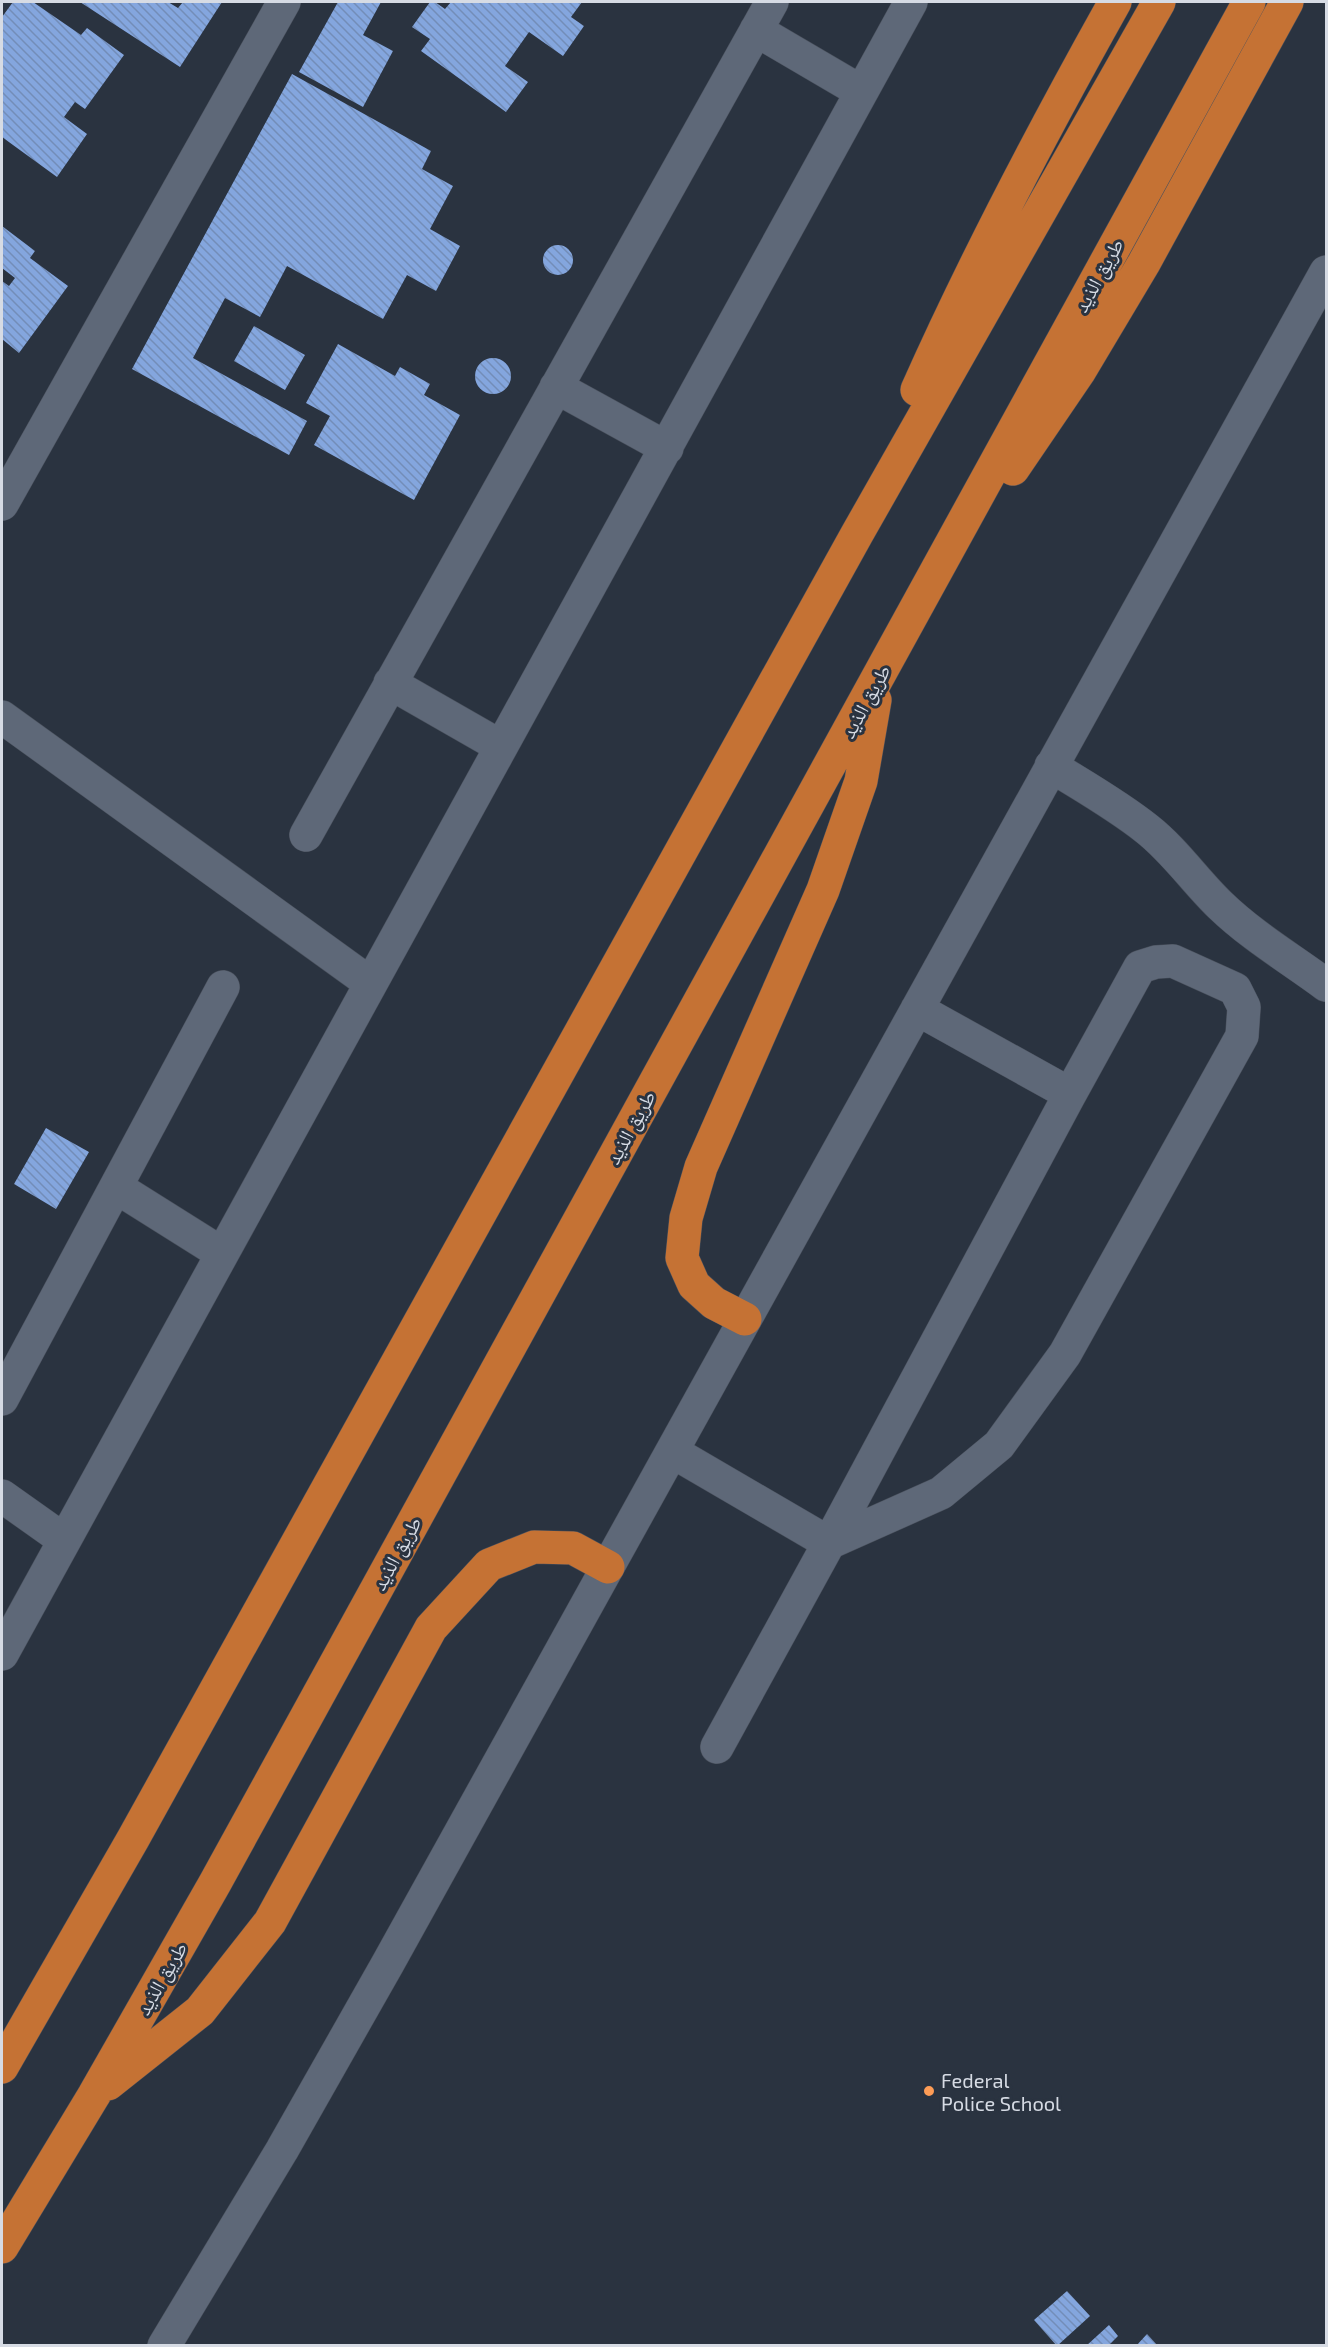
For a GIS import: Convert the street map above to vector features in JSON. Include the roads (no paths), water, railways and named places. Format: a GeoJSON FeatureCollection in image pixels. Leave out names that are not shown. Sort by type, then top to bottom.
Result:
{"type":"FeatureCollection","features":[{"type":"Feature","properties":{"kind":"highway"},"geometry":{"type":"LineString","coordinates":[[857,534],[900,428],[967,282],[1050,119],[1115,2]]}},
{"type":"Feature","properties":{"kind":"highway"},"geometry":{"type":"LineString","coordinates":[[2,2067],[133,1839],[857,534],[1159,2]]}},
{"type":"Feature","properties":{"kind":"highway","name":"طريق الذيد"},"geometry":{"type":"LineString","coordinates":[[2,2247],[94,2095],[215,1883],[1249,2]]}},
{"type":"Feature","properties":{"kind":"highway"},"geometry":{"type":"LineString","coordinates":[[931,579],[1007,477],[1079,372],[1144,263],[1287,2]]}},
{"type":"Feature","properties":{"kind":"highway"},"geometry":{"type":"LineString","coordinates":[[745,1319],[714,1303],[694,1285],[682,1258],[686,1218],[701,1167],[827,879],[861,781],[878,676]]}},
{"type":"Feature","properties":{"kind":"highway"},"geometry":{"type":"LineString","coordinates":[[94,2095],[200,2011],[270,1922],[431,1628],[489,1565],[534,1547],[573,1548],[608,1567]]}},
{"type":"Feature","properties":{"kind":"street"},"geometry":{"type":"LineString","coordinates":[[2,504],[284,2]]}},
{"type":"Feature","properties":{"kind":"street"},"geometry":{"type":"LineString","coordinates":[[306,835],[772,2]]}},
{"type":"Feature","properties":{"kind":"street"},"geometry":{"type":"LineString","coordinates":[[2,1654],[911,2]]}},
{"type":"Feature","properties":{"kind":"street"},"geometry":{"type":"LineString","coordinates":[[756,30],[860,91]]}},
{"type":"Feature","properties":{"kind":"street"},"geometry":{"type":"LineString","coordinates":[[164,2346],[282,2150],[382,1975],[1326,272]]}},
{"type":"Feature","properties":{"kind":"street"},"geometry":{"type":"LineString","coordinates":[[556,387],[667,448]]}},
{"type":"Feature","properties":{"kind":"street"},"geometry":{"type":"LineString","coordinates":[[390,683],[500,746]]}},
{"type":"Feature","properties":{"kind":"street"},"geometry":{"type":"LineString","coordinates":[[2,717],[370,983]]}},
{"type":"Feature","properties":{"kind":"street"},"geometry":{"type":"LineString","coordinates":[[1051,766],[1147,829],[1167,847],[1199,885],[1222,907],[1249,930],[1326,985]]}},
{"type":"Feature","properties":{"kind":"street"},"geometry":{"type":"LineString","coordinates":[[717,1747],[1140,967],[1173,960],[1235,989],[1244,1007],[1242,1036],[1065,1354],[999,1445],[941,1493],[829,1543]]}},
{"type":"Feature","properties":{"kind":"street"},"geometry":{"type":"LineString","coordinates":[[2,1399],[223,987]]}},
{"type":"Feature","properties":{"kind":"street"},"geometry":{"type":"LineString","coordinates":[[917,1009],[1070,1094]]}},
{"type":"Feature","properties":{"kind":"street"},"geometry":{"type":"LineString","coordinates":[[116,1187],[221,1253]]}},
{"type":"Feature","properties":{"kind":"street"},"geometry":{"type":"LineString","coordinates":[[673,1452],[829,1543]]}},
{"type":"Feature","properties":{"kind":"street"},"geometry":{"type":"LineString","coordinates":[[2,1496],[64,1540]]}},
{"type":"Feature","properties":{"kind":"place","name":"Federal Police School"},"geometry":{"type":"Point","coordinates":[929,2091]}}]}
